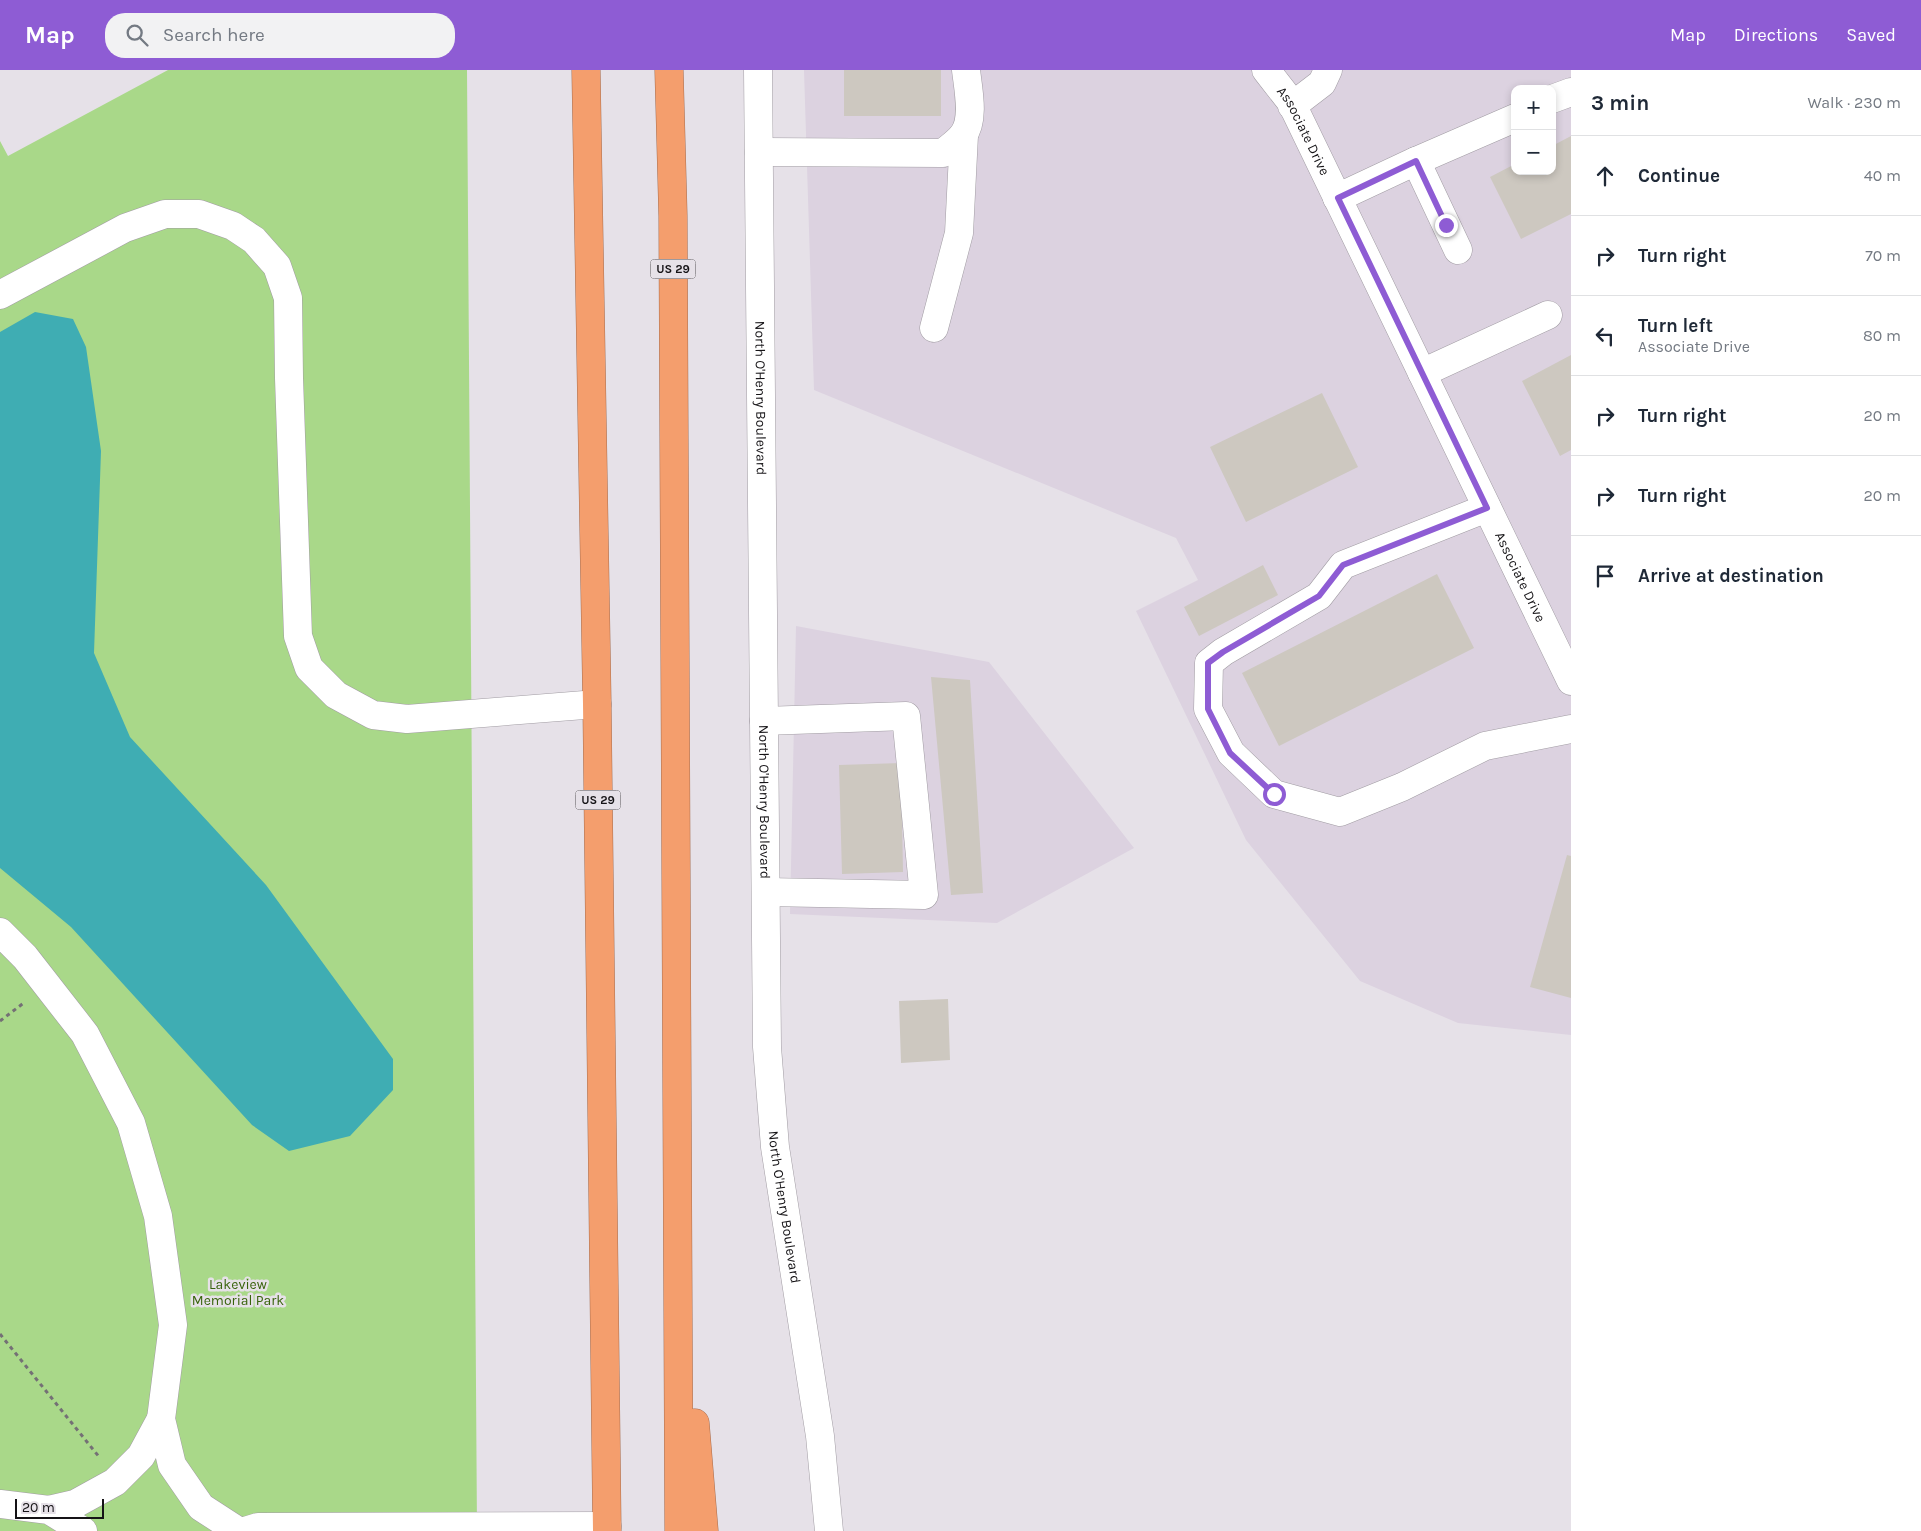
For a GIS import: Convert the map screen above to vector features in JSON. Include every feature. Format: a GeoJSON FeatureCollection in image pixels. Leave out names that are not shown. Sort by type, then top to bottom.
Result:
{"type":"FeatureCollection","features":[{"type":"Feature","properties":{"kind":"highway","name":"US 29"},"geometry":{"type":"LineString","coordinates":[[586,70],[597,704],[607,1528]]}},
{"type":"Feature","properties":{"kind":"highway","name":"US 29"},"geometry":{"type":"LineString","coordinates":[[669,70],[673,226],[679,1531]]}},
{"type":"Feature","properties":{"kind":"highway"},"geometry":{"type":"LineString","coordinates":[[679,1241],[704,1531]]}},
{"type":"Feature","properties":{"kind":"street","name":"North O'Henry Boulevard"},"geometry":{"type":"LineString","coordinates":[[758,70],[767,1047],[775,1147],[820,1436],[829,1531]]}},
{"type":"Feature","properties":{"kind":"street"},"geometry":{"type":"LineString","coordinates":[[934,328],[959,233],[964,135],[969,123],[969,96],[966,70]]}},
{"type":"Feature","properties":{"kind":"street","name":"Associate Drive"},"geometry":{"type":"LineString","coordinates":[[1266,70],[1292,106],[1338,198],[1571,682]]}},
{"type":"Feature","properties":{"kind":"street"},"geometry":{"type":"LineString","coordinates":[[1292,106],[1322,83],[1328,70]]}},
{"type":"Feature","properties":{"kind":"street"},"geometry":{"type":"LineString","coordinates":[[1556,98],[1571,92]]}},
{"type":"Feature","properties":{"kind":"street"},"geometry":{"type":"LineString","coordinates":[[1338,198],[1416,161],[1511,120]]}},
{"type":"Feature","properties":{"kind":"street"},"geometry":{"type":"LineString","coordinates":[[759,152],[943,153],[964,135]]}},
{"type":"Feature","properties":{"kind":"street"},"geometry":{"type":"LineString","coordinates":[[1416,161],[1458,250]]}},
{"type":"Feature","properties":{"kind":"street"},"geometry":{"type":"LineString","coordinates":[[0,294],[125,228],[165,214],[199,214],[240,230],[254,240],[277,266],[288,298],[288,378],[298,636],[309,668],[336,695],[373,716],[407,719],[597,704]]}},
{"type":"Feature","properties":{"kind":"street"},"geometry":{"type":"LineString","coordinates":[[1422,373],[1548,315]]}},
{"type":"Feature","properties":{"kind":"street"},"geometry":{"type":"LineString","coordinates":[[1487,508],[1343,565],[1319,596],[1223,652],[1208,663],[1208,709],[1230,753],[1274,794],[1340,812],[1402,787],[1485,746],[1571,729]]}},
{"type":"Feature","properties":{"kind":"street"},"geometry":{"type":"LineString","coordinates":[[764,721],[906,716],[924,895],[766,892]]}},
{"type":"Feature","properties":{"kind":"street"},"geometry":{"type":"LineString","coordinates":[[0,932],[25,957],[85,1034],[131,1123],[158,1216],[173,1325],[161,1419],[172,1465],[200,1507],[238,1531]]}},
{"type":"Feature","properties":{"kind":"street"},"geometry":{"type":"LineString","coordinates":[[0,1504],[49,1510],[75,1504],[119,1478],[141,1456],[161,1419]]}},
{"type":"Feature","properties":{"kind":"street"},"geometry":{"type":"LineString","coordinates":[[49,1510],[83,1531]]}},
{"type":"Feature","properties":{"kind":"street"},"geometry":{"type":"LineString","coordinates":[[245,1531],[258,1527],[607,1528]]}},
{"type":"Feature","properties":{"kind":"path"},"geometry":{"type":"LineString","coordinates":[[0,1334],[107,1467],[119,1478]]}},
{"type":"Feature","properties":{"kind":"shaded area"},"geometry":{"type":"Polygon","coordinates":[[[804,70],[1571,70],[1571,1035],[1458,1023],[1360,981],[1246,840],[1136,611],[1198,580],[1176,538],[814,390],[804,70]]]}},
{"type":"Feature","properties":{"kind":"shaded area"},"geometry":{"type":"Polygon","coordinates":[[[796,626],[989,662],[1134,848],[997,923],[790,914],[796,626]]]}},
{"type":"Feature","properties":{"kind":"green space","name":"Lakeview Memorial Park"},"geometry":{"type":"Polygon","coordinates":[[[168,70],[467,70],[477,1531],[0,1531],[0,141],[8,156],[168,70]]]}},
{"type":"Feature","properties":{"kind":"water"},"geometry":{"type":"Polygon","coordinates":[[[35,312],[73,319],[86,347],[101,451],[94,653],[130,737],[266,885],[393,1059],[393,1090],[350,1136],[289,1151],[252,1125],[71,927],[0,868],[0,332],[35,312]]]}},
{"type":"Feature","properties":{"kind":"building"},"geometry":{"type":"Polygon","coordinates":[[[844,70],[941,70],[941,116],[844,116],[844,70]]]}},
{"type":"Feature","properties":{"kind":"building"},"geometry":{"type":"Polygon","coordinates":[[[1571,136],[1571,214],[1521,239],[1490,177],[1511,166],[1511,175],[1556,175],[1556,144],[1571,136]]]}},
{"type":"Feature","properties":{"kind":"building"},"geometry":{"type":"Polygon","coordinates":[[[1571,355],[1571,450],[1560,456],[1522,381],[1571,355]]]}},
{"type":"Feature","properties":{"kind":"building"},"geometry":{"type":"Polygon","coordinates":[[[1322,393],[1358,467],[1246,522],[1210,447],[1322,393]]]}},
{"type":"Feature","properties":{"kind":"building"},"geometry":{"type":"Polygon","coordinates":[[[1263,565],[1278,595],[1199,636],[1184,607],[1263,565]]]}},
{"type":"Feature","properties":{"kind":"building"},"geometry":{"type":"Polygon","coordinates":[[[1437,574],[1474,648],[1279,746],[1242,673],[1437,574]]]}},
{"type":"Feature","properties":{"kind":"building"},"geometry":{"type":"Polygon","coordinates":[[[931,677],[970,680],[983,893],[951,895],[931,677]]]}},
{"type":"Feature","properties":{"kind":"building"},"geometry":{"type":"Polygon","coordinates":[[[901,763],[903,872],[842,874],[839,765],[901,763]]]}},
{"type":"Feature","properties":{"kind":"building"},"geometry":{"type":"Polygon","coordinates":[[[1567,855],[1571,856],[1571,998],[1530,987],[1567,855]]]}},
{"type":"Feature","properties":{"kind":"building"},"geometry":{"type":"Polygon","coordinates":[[[948,999],[950,1060],[901,1063],[899,1001],[948,999]]]}},
{"type":"Feature","properties":{"kind":"route"},"geometry":{"type":"LineString","coordinates":[[1274,794],[1230,753],[1208,709],[1208,663],[1223,652],[1319,596],[1343,565],[1487,508],[1338,198],[1416,161],[1446,225]]}}]}
